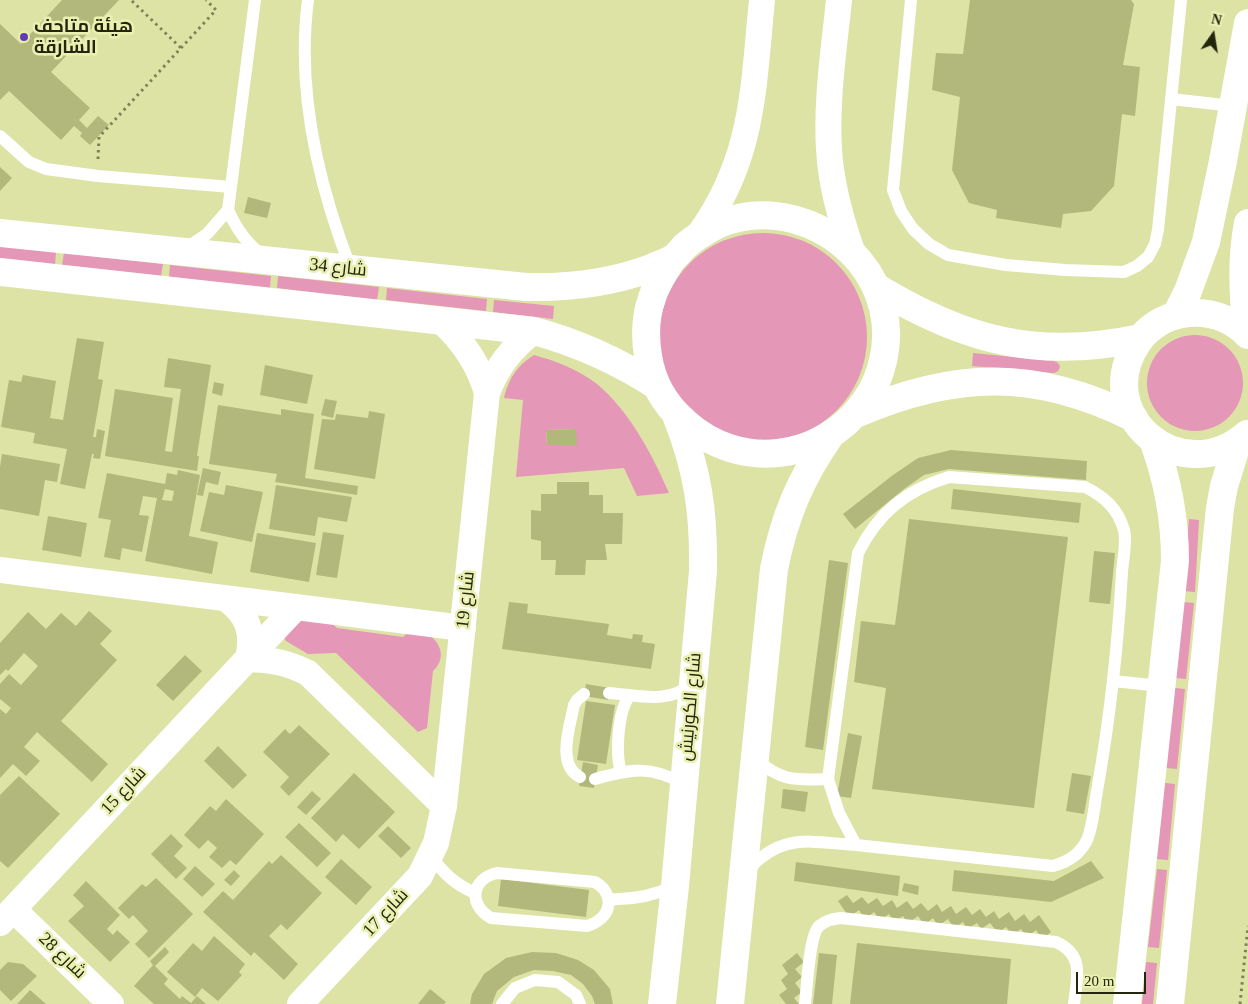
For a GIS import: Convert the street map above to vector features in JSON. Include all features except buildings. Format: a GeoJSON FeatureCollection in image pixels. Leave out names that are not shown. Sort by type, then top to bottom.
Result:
{"type":"FeatureCollection","features":[{"type":"Feature","properties":{"kind":"street"},"geometry":{"type":"LineString","coordinates":[[762,0],[752,107],[742,153],[712,217],[698,236],[673,258],[661,277],[646,320],[648,358],[657,386],[665,401],[697,433],[722,446],[749,453],[777,454],[804,448],[830,436]]}},
{"type":"Feature","properties":{"kind":"street"},"geometry":{"type":"LineString","coordinates":[[839,0],[828,125],[829,151],[837,203],[854,254]]}},
{"type":"Feature","properties":{"kind":"street"},"geometry":{"type":"LineString","coordinates":[[1176,315],[1191,283],[1206,242],[1248,23]]}},
{"type":"Feature","properties":{"kind":"street"},"geometry":{"type":"LineString","coordinates":[[698,236],[720,224],[743,217],[775,216],[791,218],[814,225],[835,237],[854,254],[866,270],[876,287],[886,331],[885,354],[879,376],[869,396],[856,414],[830,436],[813,460],[799,486],[779,540],[774,569],[754,758],[730,1004]]}},
{"type":"Feature","properties":{"kind":"street"},"geometry":{"type":"LineString","coordinates":[[1247,334],[1243,268],[1248,222]]}},
{"type":"Feature","properties":{"kind":"street","name":"شارع 34"},"geometry":{"type":"LineString","coordinates":[[0,233],[526,288],[552,288],[602,282],[650,268],[673,258]]}},
{"type":"Feature","properties":{"kind":"street"},"geometry":{"type":"LineString","coordinates":[[0,272],[534,331],[586,347],[634,371],[657,386]]}},
{"type":"Feature","properties":{"kind":"street"},"geometry":{"type":"LineString","coordinates":[[876,287],[924,314],[952,326],[988,338],[1019,344],[1080,347],[1111,344],[1141,338]]}},
{"type":"Feature","properties":{"kind":"street"},"geometry":{"type":"LineString","coordinates":[[1243,437],[1225,449],[1210,453],[1195,455],[1180,453],[1166,448],[1153,440],[1139,426],[1125,395],[1126,371],[1129,359],[1141,338],[1163,320],[1176,315],[1195,312],[1214,314],[1231,322],[1247,334]]}},
{"type":"Feature","properties":{"kind":"street","name":"شارع 19"},"geometry":{"type":"LineString","coordinates":[[441,321],[459,339],[473,359],[484,382],[487,394]]}},
{"type":"Feature","properties":{"kind":"street","name":"شارع 19"},"geometry":{"type":"LineString","coordinates":[[444,806],[487,394],[500,365],[521,341],[534,331]]}},
{"type":"Feature","properties":{"kind":"street"},"geometry":{"type":"LineString","coordinates":[[856,414],[910,393],[938,386],[967,382],[996,382],[1024,383],[1053,388],[1108,405],[1134,418]]}},
{"type":"Feature","properties":{"kind":"street","name":"شارع الكورنيش"},"geometry":{"type":"LineString","coordinates":[[662,1004],[675,886],[704,571],[702,507],[688,444],[676,414]]}},
{"type":"Feature","properties":{"kind":"street"},"geometry":{"type":"LineString","coordinates":[[1170,1004],[1220,508],[1224,486],[1243,437]]}},
{"type":"Feature","properties":{"kind":"street"},"geometry":{"type":"LineString","coordinates":[[1127,1004],[1175,561],[1175,540],[1169,493],[1153,440]]}},
{"type":"Feature","properties":{"kind":"street"},"geometry":{"type":"LineString","coordinates":[[0,570],[463,628]]}},
{"type":"Feature","properties":{"kind":"street"},"geometry":{"type":"LineString","coordinates":[[225,598],[235,606],[248,625],[251,636],[251,648],[248,659],[276,660],[291,664],[308,673],[444,806]]}},
{"type":"Feature","properties":{"kind":"street","name":"شارع 15"},"geometry":{"type":"LineString","coordinates":[[7,916],[296,607]]}},
{"type":"Feature","properties":{"kind":"street","name":"شارع 17"},"geometry":{"type":"LineString","coordinates":[[300,1004],[420,876],[431,855],[444,806]]}},
{"type":"Feature","properties":{"kind":"street","name":"شارع 28"},"geometry":{"type":"LineString","coordinates":[[7,916],[111,1004]]}},
{"type":"Feature","properties":{"kind":"lane"},"geometry":{"type":"LineString","coordinates":[[255,0],[228,210],[244,238],[269,261]]}},
{"type":"Feature","properties":{"kind":"lane"},"geometry":{"type":"LineString","coordinates":[[308,0],[305,41],[306,80],[316,157],[325,196],[351,269]]}},
{"type":"Feature","properties":{"kind":"lane"},"geometry":{"type":"LineString","coordinates":[[911,0],[893,190],[901,211],[913,229],[929,244],[948,255],[1006,264],[1065,270],[1124,272],[1137,266],[1148,257],[1155,244],[1158,230],[1181,0]]}},
{"type":"Feature","properties":{"kind":"lane"},"geometry":{"type":"LineString","coordinates":[[1171,99],[1233,106]]}},
{"type":"Feature","properties":{"kind":"lane"},"geometry":{"type":"LineString","coordinates":[[0,136],[22,157],[46,169],[98,176],[231,187]]}},
{"type":"Feature","properties":{"kind":"lane"},"geometry":{"type":"LineString","coordinates":[[180,251],[207,234],[228,210]]}},
{"type":"Feature","properties":{"kind":"lane"},"geometry":{"type":"LineString","coordinates":[[742,876],[766,853],[780,845],[796,841],[856,845],[1053,866],[1066,862],[1078,853],[1088,834],[1103,754],[1121,604],[1125,533],[1120,518],[1112,504],[1100,494],[1086,487],[949,477],[928,483],[910,493],[878,520],[867,535],[858,553],[828,779],[838,814],[856,845]]}},
{"type":"Feature","properties":{"kind":"lane"},"geometry":{"type":"LineString","coordinates":[[609,693],[665,697],[681,691],[693,681]]}},
{"type":"Feature","properties":{"kind":"lane"},"geometry":{"type":"LineString","coordinates":[[1113,681],[1161,686]]}},
{"type":"Feature","properties":{"kind":"lane"},"geometry":{"type":"LineString","coordinates":[[580,777],[571,770],[566,758],[574,705],[584,694]]}},
{"type":"Feature","properties":{"kind":"lane"},"geometry":{"type":"LineString","coordinates":[[621,772],[618,752],[622,711],[630,695]]}},
{"type":"Feature","properties":{"kind":"lane"},"geometry":{"type":"LineString","coordinates":[[754,758],[777,775],[789,779],[828,779]]}},
{"type":"Feature","properties":{"kind":"lane"},"geometry":{"type":"LineString","coordinates":[[596,779],[636,770],[658,772],[684,784]]}},
{"type":"Feature","properties":{"kind":"lane"},"geometry":{"type":"LineString","coordinates":[[431,855],[437,865],[454,882],[476,893]]}},
{"type":"Feature","properties":{"kind":"lane"},"geometry":{"type":"LineString","coordinates":[[497,873],[594,882],[601,886],[609,899],[609,907],[606,914],[601,920],[588,926],[491,918],[478,908],[476,893],[478,885],[483,879],[497,873]]}},
{"type":"Feature","properties":{"kind":"lane"},"geometry":{"type":"LineString","coordinates":[[609,899],[636,898],[663,892],[675,886]]}},
{"type":"Feature","properties":{"kind":"lane"},"geometry":{"type":"LineString","coordinates":[[805,1004],[812,939],[818,927],[829,919],[841,918],[1056,942],[1071,951],[1078,966],[1074,1004]]}},
{"type":"Feature","properties":{"kind":"lane"},"geometry":{"type":"LineString","coordinates":[[502,1004],[515,988],[535,980],[558,982],[576,995],[580,1004]]}},
{"type":"Feature","properties":{"kind":"path"},"geometry":{"type":"LineString","coordinates":[[98,176],[99,137],[216,10],[206,0]]}},
{"type":"Feature","properties":{"kind":"path"},"geometry":{"type":"LineString","coordinates":[[132,1],[182,49]]}},
{"type":"Feature","properties":{"kind":"path"},"geometry":{"type":"LineString","coordinates":[[1240,1004],[1248,926]]}},
{"type":"Feature","properties":{"kind":"shaded area"},"geometry":{"type":"Polygon","coordinates":[[[763,233],[783,235],[803,241],[829,257],[843,271],[859,297],[865,317],[867,337],[865,357],[859,377],[843,403],[829,417],[803,433],[783,439],[763,441],[743,439],[723,433],[697,417],[683,403],[667,377],[661,357],[659,337],[661,317],[667,297],[683,271],[697,257],[723,241],[743,235],[763,233]]]}},
{"type":"Feature","properties":{"kind":"shaded area"},"geometry":{"type":"Polygon","coordinates":[[[0,246],[56,252],[55,265],[0,259],[0,246]]]}},
{"type":"Feature","properties":{"kind":"shaded area"},"geometry":{"type":"Polygon","coordinates":[[[64,253],[163,264],[161,276],[62,265],[64,253]]]}},
{"type":"Feature","properties":{"kind":"shaded area"},"geometry":{"type":"Polygon","coordinates":[[[170,265],[271,276],[270,288],[169,277],[170,265]]]}},
{"type":"Feature","properties":{"kind":"shaded area"},"geometry":{"type":"Polygon","coordinates":[[[278,276],[379,287],[377,300],[277,288],[278,276]]]}},
{"type":"Feature","properties":{"kind":"shaded area"},"geometry":{"type":"Polygon","coordinates":[[[387,288],[487,299],[486,311],[386,300],[387,288]]]}},
{"type":"Feature","properties":{"kind":"shaded area"},"geometry":{"type":"Polygon","coordinates":[[[494,300],[554,306],[553,319],[493,312],[494,300]]]}},
{"type":"Feature","properties":{"kind":"shaded area"},"geometry":{"type":"Polygon","coordinates":[[[1195,335],[1213,339],[1229,349],[1239,365],[1243,383],[1239,401],[1229,417],[1213,427],[1195,431],[1177,427],[1161,417],[1151,401],[1147,383],[1151,365],[1161,349],[1177,339],[1195,335]]]}},
{"type":"Feature","properties":{"kind":"shaded area"},"geometry":{"type":"Polygon","coordinates":[[[973,353],[1053,361],[1057,362],[1060,366],[1058,371],[1052,373],[972,366],[973,353]]]}},
{"type":"Feature","properties":{"kind":"shaded area"},"geometry":{"type":"Polygon","coordinates":[[[534,355],[567,366],[583,374],[609,395],[639,434],[669,493],[637,496],[624,468],[516,477],[523,400],[504,398],[514,373],[534,355]],[[576,429],[546,430],[547,445],[576,445],[576,429]]]}},
{"type":"Feature","properties":{"kind":"shaded area"},"geometry":{"type":"Polygon","coordinates":[[[1189,519],[1199,520],[1195,592],[1183,591],[1189,519]]]}},
{"type":"Feature","properties":{"kind":"shaded area"},"geometry":{"type":"Polygon","coordinates":[[[1183,602],[1194,603],[1186,679],[1175,678],[1183,602]]]}},
{"type":"Feature","properties":{"kind":"shaded area"},"geometry":{"type":"Polygon","coordinates":[[[305,618],[327,618],[337,628],[403,637],[412,628],[426,633],[433,638],[437,642],[441,657],[440,662],[433,671],[427,728],[418,732],[336,653],[308,654],[286,641],[284,638],[287,632],[305,618]]]}},
{"type":"Feature","properties":{"kind":"shaded area"},"geometry":{"type":"Polygon","coordinates":[[[1175,688],[1185,689],[1177,769],[1166,768],[1175,688]]]}},
{"type":"Feature","properties":{"kind":"shaded area"},"geometry":{"type":"Polygon","coordinates":[[[1165,783],[1175,784],[1168,860],[1157,859],[1165,783]]]}},
{"type":"Feature","properties":{"kind":"shaded area"},"geometry":{"type":"Polygon","coordinates":[[[1157,869],[1167,870],[1159,948],[1148,947],[1157,869]]]}},
{"type":"Feature","properties":{"kind":"shaded area"},"geometry":{"type":"Polygon","coordinates":[[[1146,962],[1157,963],[1153,1004],[1142,1004],[1146,962]]]}},
{"type":"Feature","properties":{"kind":"place","name":"هيئة متاحف الشارقة"},"geometry":{"type":"Point","coordinates":[24,37]}}]}
